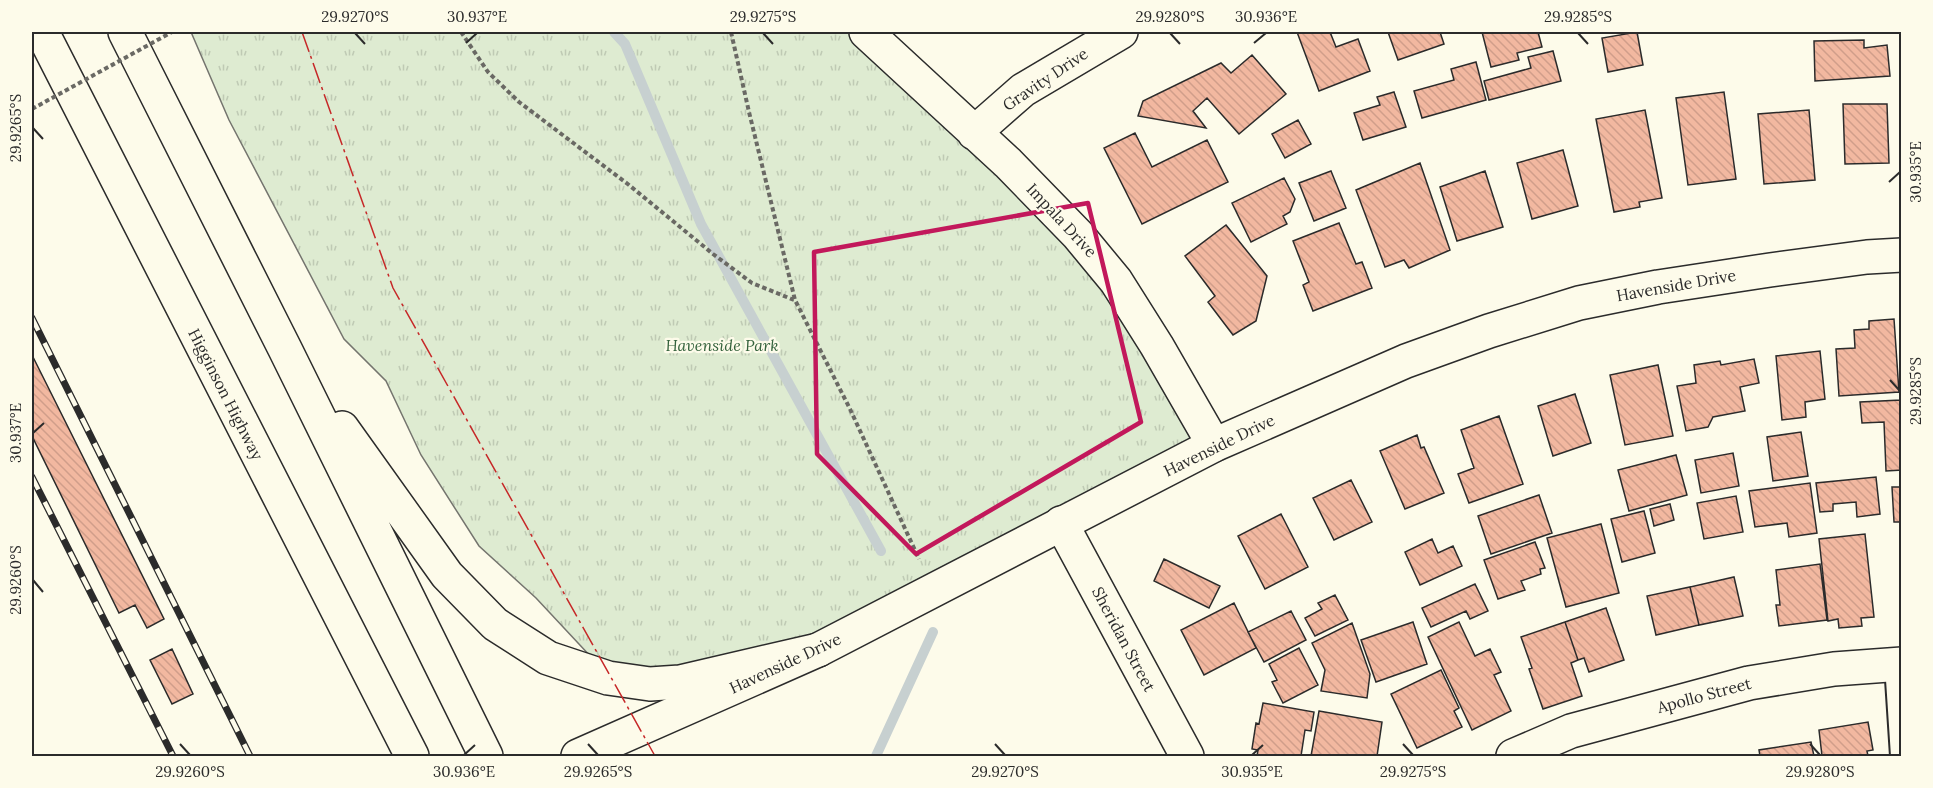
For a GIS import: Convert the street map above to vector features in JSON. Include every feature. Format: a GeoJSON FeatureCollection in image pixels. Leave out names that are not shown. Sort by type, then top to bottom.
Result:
{"type":"FeatureCollection","features":[{"type":"Feature","properties":{"kind":"main road","name":"Higginson Highway"},"geometry":{"type":"LineString","coordinates":[[42,32],[412,756]]}},
{"type":"Feature","properties":{"kind":"main road"},"geometry":{"type":"LineString","coordinates":[[125,32],[486,756]]}},
{"type":"Feature","properties":{"kind":"main road","name":"Impala Drive"},"geometry":{"type":"LineString","coordinates":[[866,32],[1008,163],[1078,235],[1116,281],[1157,346],[1214,445]]}},
{"type":"Feature","properties":{"kind":"main road","name":"Gravity Drive"},"geometry":{"type":"LineString","coordinates":[[974,133],[1023,90],[1121,32]]}},
{"type":"Feature","properties":{"kind":"main road","name":"Havenside Drive"},"geometry":{"type":"LineString","coordinates":[[578,756],[818,650],[1214,445],[1406,361],[1489,331],[1579,303],[1658,287],[1770,270],[1867,257],[1902,255]]}},
{"type":"Feature","properties":{"kind":"main road"},"geometry":{"type":"LineString","coordinates":[[285,349],[447,575],[495,624],[548,658],[608,678],[650,684],[680,682],[818,650]]}},
{"type":"Feature","properties":{"kind":"main road","name":"Sheridan Street"},"geometry":{"type":"LineString","coordinates":[[1061,523],[1187,756]]}},
{"type":"Feature","properties":{"kind":"main road","name":"Apollo Street"},"geometry":{"type":"LineString","coordinates":[[1513,756],[1571,731],[1749,683],[1834,669],[1897,664]]}},
{"type":"Feature","properties":{"kind":"lane"},"geometry":{"type":"LineString","coordinates":[[1897,664],[1899,756]]}},
{"type":"Feature","properties":{"kind":"path"},"geometry":{"type":"LineString","coordinates":[[32,109],[172,32]]}},
{"type":"Feature","properties":{"kind":"path"},"geometry":{"type":"LineString","coordinates":[[461,32],[489,72],[519,102],[752,283],[795,300]]}},
{"type":"Feature","properties":{"kind":"path"},"geometry":{"type":"LineString","coordinates":[[731,32],[748,112],[795,300],[850,409],[933,589]]}},
{"type":"Feature","properties":{"kind":"highlighted area"},"geometry":{"type":"Polygon","coordinates":[[[1088,203],[1141,422],[916,554],[817,454],[814,252],[1088,203]]]}},
{"type":"Feature","properties":{"kind":"green space","name":"Havenside Park"},"geometry":{"type":"Polygon","coordinates":[[[191,32],[867,32],[1078,234],[1213,445],[821,645],[684,681],[607,674],[536,598],[479,546],[421,455],[386,381],[344,339],[229,120],[191,32]]]}},
{"type":"Feature","properties":{"kind":"building"},"geometry":{"type":"Polygon","coordinates":[[[1297,32],[1330,32],[1336,47],[1358,39],[1370,71],[1319,91],[1297,32]]]}},
{"type":"Feature","properties":{"kind":"building"},"geometry":{"type":"Polygon","coordinates":[[[1388,32],[1440,32],[1444,44],[1398,60],[1388,32]]]}},
{"type":"Feature","properties":{"kind":"building"},"geometry":{"type":"Polygon","coordinates":[[[1482,32],[1538,32],[1542,47],[1517,53],[1519,60],[1491,67],[1482,32]]]}},
{"type":"Feature","properties":{"kind":"building"},"geometry":{"type":"Polygon","coordinates":[[[1637,32],[1643,65],[1608,72],[1602,38],[1637,32]]]}},
{"type":"Feature","properties":{"kind":"building"},"geometry":{"type":"Polygon","coordinates":[[[1864,40],[1864,48],[1887,45],[1890,76],[1815,81],[1814,41],[1864,40]]]}},
{"type":"Feature","properties":{"kind":"building"},"geometry":{"type":"Polygon","coordinates":[[[1553,51],[1561,81],[1489,100],[1484,81],[1531,68],[1528,57],[1553,51]]]}},
{"type":"Feature","properties":{"kind":"building"},"geometry":{"type":"Polygon","coordinates":[[[1252,55],[1286,94],[1239,134],[1207,98],[1193,111],[1206,128],[1138,116],[1143,101],[1221,63],[1231,73],[1252,55]]]}},
{"type":"Feature","properties":{"kind":"building"},"geometry":{"type":"Polygon","coordinates":[[[1476,62],[1486,100],[1422,118],[1414,91],[1454,80],[1451,69],[1476,62]]]}},
{"type":"Feature","properties":{"kind":"building"},"geometry":{"type":"Polygon","coordinates":[[[1394,92],[1406,127],[1363,140],[1354,113],[1380,105],[1377,97],[1394,92]]]}},
{"type":"Feature","properties":{"kind":"building"},"geometry":{"type":"Polygon","coordinates":[[[1724,92],[1736,179],[1688,185],[1676,98],[1724,92]]]}},
{"type":"Feature","properties":{"kind":"building"},"geometry":{"type":"Polygon","coordinates":[[[1843,104],[1887,104],[1889,163],[1845,164],[1843,104]]]}},
{"type":"Feature","properties":{"kind":"building"},"geometry":{"type":"Polygon","coordinates":[[[1645,110],[1662,198],[1639,202],[1640,207],[1614,212],[1596,119],[1645,110]]]}},
{"type":"Feature","properties":{"kind":"building"},"geometry":{"type":"Polygon","coordinates":[[[1809,110],[1815,180],[1764,184],[1758,114],[1809,110]]]}},
{"type":"Feature","properties":{"kind":"building"},"geometry":{"type":"Polygon","coordinates":[[[1298,120],[1311,144],[1285,158],[1272,134],[1298,120]]]}},
{"type":"Feature","properties":{"kind":"building"},"geometry":{"type":"Polygon","coordinates":[[[1135,133],[1152,167],[1207,140],[1228,182],[1142,224],[1104,148],[1135,133]]]}},
{"type":"Feature","properties":{"kind":"building"},"geometry":{"type":"Polygon","coordinates":[[[1563,150],[1578,206],[1532,219],[1517,163],[1563,150]]]}},
{"type":"Feature","properties":{"kind":"building"},"geometry":{"type":"Polygon","coordinates":[[[1420,163],[1450,250],[1409,268],[1404,260],[1385,267],[1356,190],[1420,163]]]}},
{"type":"Feature","properties":{"kind":"building"},"geometry":{"type":"Polygon","coordinates":[[[1331,171],[1346,208],[1314,221],[1299,183],[1331,171]]]}},
{"type":"Feature","properties":{"kind":"building"},"geometry":{"type":"Polygon","coordinates":[[[1485,171],[1503,227],[1457,241],[1440,187],[1485,171]]]}},
{"type":"Feature","properties":{"kind":"building"},"geometry":{"type":"Polygon","coordinates":[[[1284,178],[1295,199],[1290,212],[1283,216],[1287,224],[1251,242],[1232,203],[1284,178]]]}},
{"type":"Feature","properties":{"kind":"building"},"geometry":{"type":"Polygon","coordinates":[[[1339,223],[1356,264],[1362,262],[1372,288],[1313,311],[1303,285],[1309,282],[1293,241],[1339,223]]]}},
{"type":"Feature","properties":{"kind":"building"},"geometry":{"type":"Polygon","coordinates":[[[1226,225],[1267,276],[1256,321],[1233,335],[1208,302],[1215,296],[1185,256],[1226,225]]]}},
{"type":"Feature","properties":{"kind":"building"},"geometry":{"type":"Polygon","coordinates":[[[1894,319],[1899,392],[1839,396],[1836,349],[1855,348],[1854,330],[1869,329],[1869,321],[1894,319]]]}},
{"type":"Feature","properties":{"kind":"building"},"geometry":{"type":"Polygon","coordinates":[[[1820,351],[1825,399],[1805,402],[1806,417],[1782,420],[1776,356],[1820,351]]]}},
{"type":"Feature","properties":{"kind":"building"},"geometry":{"type":"Polygon","coordinates":[[[32,355],[164,619],[147,628],[135,605],[119,613],[32,436],[32,355]]]}},
{"type":"Feature","properties":{"kind":"building"},"geometry":{"type":"Polygon","coordinates":[[[1754,359],[1759,383],[1740,387],[1745,411],[1713,417],[1708,427],[1686,431],[1677,386],[1696,383],[1694,365],[1720,361],[1721,365],[1754,359]]]}},
{"type":"Feature","properties":{"kind":"building"},"geometry":{"type":"Polygon","coordinates":[[[1658,365],[1673,436],[1625,445],[1610,375],[1658,365]]]}},
{"type":"Feature","properties":{"kind":"building"},"geometry":{"type":"Polygon","coordinates":[[[1900,388],[1902,388],[1902,470],[1886,471],[1884,422],[1862,423],[1860,402],[1901,400],[1900,388]]]}},
{"type":"Feature","properties":{"kind":"building"},"geometry":{"type":"Polygon","coordinates":[[[1575,394],[1591,443],[1553,456],[1538,406],[1575,394]]]}},
{"type":"Feature","properties":{"kind":"building"},"geometry":{"type":"Polygon","coordinates":[[[1499,416],[1523,484],[1469,503],[1458,474],[1474,468],[1461,430],[1499,416]]]}},
{"type":"Feature","properties":{"kind":"building"},"geometry":{"type":"Polygon","coordinates":[[[1801,432],[1808,476],[1773,481],[1767,437],[1801,432]]]}},
{"type":"Feature","properties":{"kind":"building"},"geometry":{"type":"Polygon","coordinates":[[[1417,435],[1421,448],[1424,447],[1444,493],[1405,509],[1380,451],[1417,435]]]}},
{"type":"Feature","properties":{"kind":"building"},"geometry":{"type":"Polygon","coordinates":[[[1733,453],[1739,486],[1701,493],[1695,460],[1733,453]]]}},
{"type":"Feature","properties":{"kind":"building"},"geometry":{"type":"Polygon","coordinates":[[[1676,455],[1687,495],[1629,511],[1618,470],[1676,455]]]}},
{"type":"Feature","properties":{"kind":"building"},"geometry":{"type":"Polygon","coordinates":[[[1876,477],[1880,514],[1857,517],[1856,502],[1833,504],[1833,511],[1820,512],[1816,483],[1876,477]]]}},
{"type":"Feature","properties":{"kind":"building"},"geometry":{"type":"Polygon","coordinates":[[[1351,480],[1372,522],[1334,540],[1313,498],[1351,480]]]}},
{"type":"Feature","properties":{"kind":"building"},"geometry":{"type":"Polygon","coordinates":[[[1810,483],[1817,533],[1789,537],[1787,523],[1755,527],[1749,491],[1810,483]]]}},
{"type":"Feature","properties":{"kind":"building"},"geometry":{"type":"Polygon","coordinates":[[[1892,487],[1902,487],[1902,522],[1894,522],[1892,487]]]}},
{"type":"Feature","properties":{"kind":"building"},"geometry":{"type":"Polygon","coordinates":[[[1539,495],[1552,533],[1491,554],[1478,516],[1539,495]]]}},
{"type":"Feature","properties":{"kind":"building"},"geometry":{"type":"Polygon","coordinates":[[[1736,496],[1743,532],[1704,539],[1697,503],[1736,496]]]}},
{"type":"Feature","properties":{"kind":"building"},"geometry":{"type":"Polygon","coordinates":[[[1670,504],[1674,520],[1654,526],[1650,509],[1670,504]]]}},
{"type":"Feature","properties":{"kind":"building"},"geometry":{"type":"Polygon","coordinates":[[[1644,511],[1655,553],[1622,562],[1611,519],[1644,511]]]}},
{"type":"Feature","properties":{"kind":"building"},"geometry":{"type":"Polygon","coordinates":[[[1281,514],[1308,567],[1265,589],[1238,536],[1281,514]]]}},
{"type":"Feature","properties":{"kind":"building"},"geometry":{"type":"Polygon","coordinates":[[[1601,524],[1619,593],[1566,607],[1547,538],[1601,524]]]}},
{"type":"Feature","properties":{"kind":"building"},"geometry":{"type":"Polygon","coordinates":[[[1865,534],[1874,617],[1861,618],[1862,626],[1839,628],[1838,619],[1828,621],[1819,539],[1865,534]]]}},
{"type":"Feature","properties":{"kind":"building"},"geometry":{"type":"Polygon","coordinates":[[[1432,539],[1438,553],[1453,546],[1462,566],[1420,585],[1405,552],[1432,539]]]}},
{"type":"Feature","properties":{"kind":"building"},"geometry":{"type":"Polygon","coordinates":[[[1535,542],[1545,568],[1540,569],[1541,574],[1521,581],[1525,590],[1498,599],[1484,560],[1535,542]]]}},
{"type":"Feature","properties":{"kind":"building"},"geometry":{"type":"Polygon","coordinates":[[[1164,559],[1220,586],[1209,608],[1154,581],[1164,559]]]}},
{"type":"Feature","properties":{"kind":"building"},"geometry":{"type":"Polygon","coordinates":[[[1820,564],[1827,620],[1779,626],[1776,605],[1780,605],[1776,570],[1820,564]]]}},
{"type":"Feature","properties":{"kind":"building"},"geometry":{"type":"Polygon","coordinates":[[[1734,577],[1743,616],[1699,625],[1690,587],[1734,577]]]}},
{"type":"Feature","properties":{"kind":"building"},"geometry":{"type":"Polygon","coordinates":[[[1475,584],[1488,611],[1470,619],[1466,611],[1431,627],[1422,608],[1475,584]]]}},
{"type":"Feature","properties":{"kind":"building"},"geometry":{"type":"Polygon","coordinates":[[[1690,587],[1699,625],[1656,635],[1647,596],[1690,587]]]}},
{"type":"Feature","properties":{"kind":"building"},"geometry":{"type":"Polygon","coordinates":[[[1335,595],[1348,620],[1315,636],[1305,618],[1322,609],[1318,603],[1335,595]]]}},
{"type":"Feature","properties":{"kind":"building"},"geometry":{"type":"Polygon","coordinates":[[[1234,603],[1256,648],[1204,675],[1181,630],[1234,603]]]}},
{"type":"Feature","properties":{"kind":"building"},"geometry":{"type":"Polygon","coordinates":[[[1606,608],[1624,660],[1589,672],[1584,658],[1578,660],[1565,622],[1606,608]]]}},
{"type":"Feature","properties":{"kind":"building"},"geometry":{"type":"Polygon","coordinates":[[[1291,611],[1306,640],[1264,662],[1248,632],[1291,611]]]}},
{"type":"Feature","properties":{"kind":"building"},"geometry":{"type":"Polygon","coordinates":[[[1413,622],[1427,664],[1376,682],[1361,640],[1413,622]]]}},
{"type":"Feature","properties":{"kind":"building"},"geometry":{"type":"Polygon","coordinates":[[[1459,622],[1475,656],[1490,649],[1501,672],[1494,675],[1511,711],[1472,730],[1428,637],[1459,622]]]}},
{"type":"Feature","properties":{"kind":"building"},"geometry":{"type":"Polygon","coordinates":[[[1565,622],[1578,660],[1571,663],[1582,696],[1543,709],[1521,637],[1565,622]]]}},
{"type":"Feature","properties":{"kind":"building"},"geometry":{"type":"Polygon","coordinates":[[[1352,623],[1370,674],[1367,698],[1321,691],[1325,670],[1312,643],[1352,623]]]}},
{"type":"Feature","properties":{"kind":"building"},"geometry":{"type":"Polygon","coordinates":[[[1299,648],[1318,685],[1283,703],[1272,682],[1277,680],[1269,664],[1299,648]]]}},
{"type":"Feature","properties":{"kind":"building"},"geometry":{"type":"Polygon","coordinates":[[[172,649],[193,694],[172,704],[150,660],[172,649]]]}},
{"type":"Feature","properties":{"kind":"building"},"geometry":{"type":"Polygon","coordinates":[[[1441,670],[1459,708],[1454,711],[1462,727],[1417,748],[1391,694],[1441,670]]]}},
{"type":"Feature","properties":{"kind":"building"},"geometry":{"type":"Polygon","coordinates":[[[1263,703],[1314,712],[1311,731],[1305,730],[1301,756],[1257,756],[1258,750],[1252,749],[1256,723],[1259,724],[1263,703]]]}},
{"type":"Feature","properties":{"kind":"building"},"geometry":{"type":"Polygon","coordinates":[[[1319,711],[1382,722],[1377,756],[1311,756],[1319,711]]]}},
{"type":"Feature","properties":{"kind":"building"},"geometry":{"type":"Polygon","coordinates":[[[1868,722],[1873,750],[1867,751],[1868,756],[1822,756],[1819,730],[1868,722]]]}},
{"type":"Feature","properties":{"kind":"building"},"geometry":{"type":"Polygon","coordinates":[[[1811,742],[1814,756],[1760,756],[1759,750],[1811,742]]]}},
{"type":"Feature","properties":{"kind":"waterway"},"geometry":{"type":"LineString","coordinates":[[614,32],[625,44],[701,224],[881,551]]}},
{"type":"Feature","properties":{"kind":"waterway"},"geometry":{"type":"LineString","coordinates":[[876,756],[933,632]]}},
{"type":"Feature","properties":{"kind":"railway"},"geometry":{"type":"LineString","coordinates":[[32,318],[250,756]]}},
{"type":"Feature","properties":{"kind":"railway"},"geometry":{"type":"LineString","coordinates":[[32,477],[173,756]]}},
{"type":"Feature","properties":{"kind":"power"},"geometry":{"type":"LineString","coordinates":[[302,32],[393,288],[655,756]]}}]}
